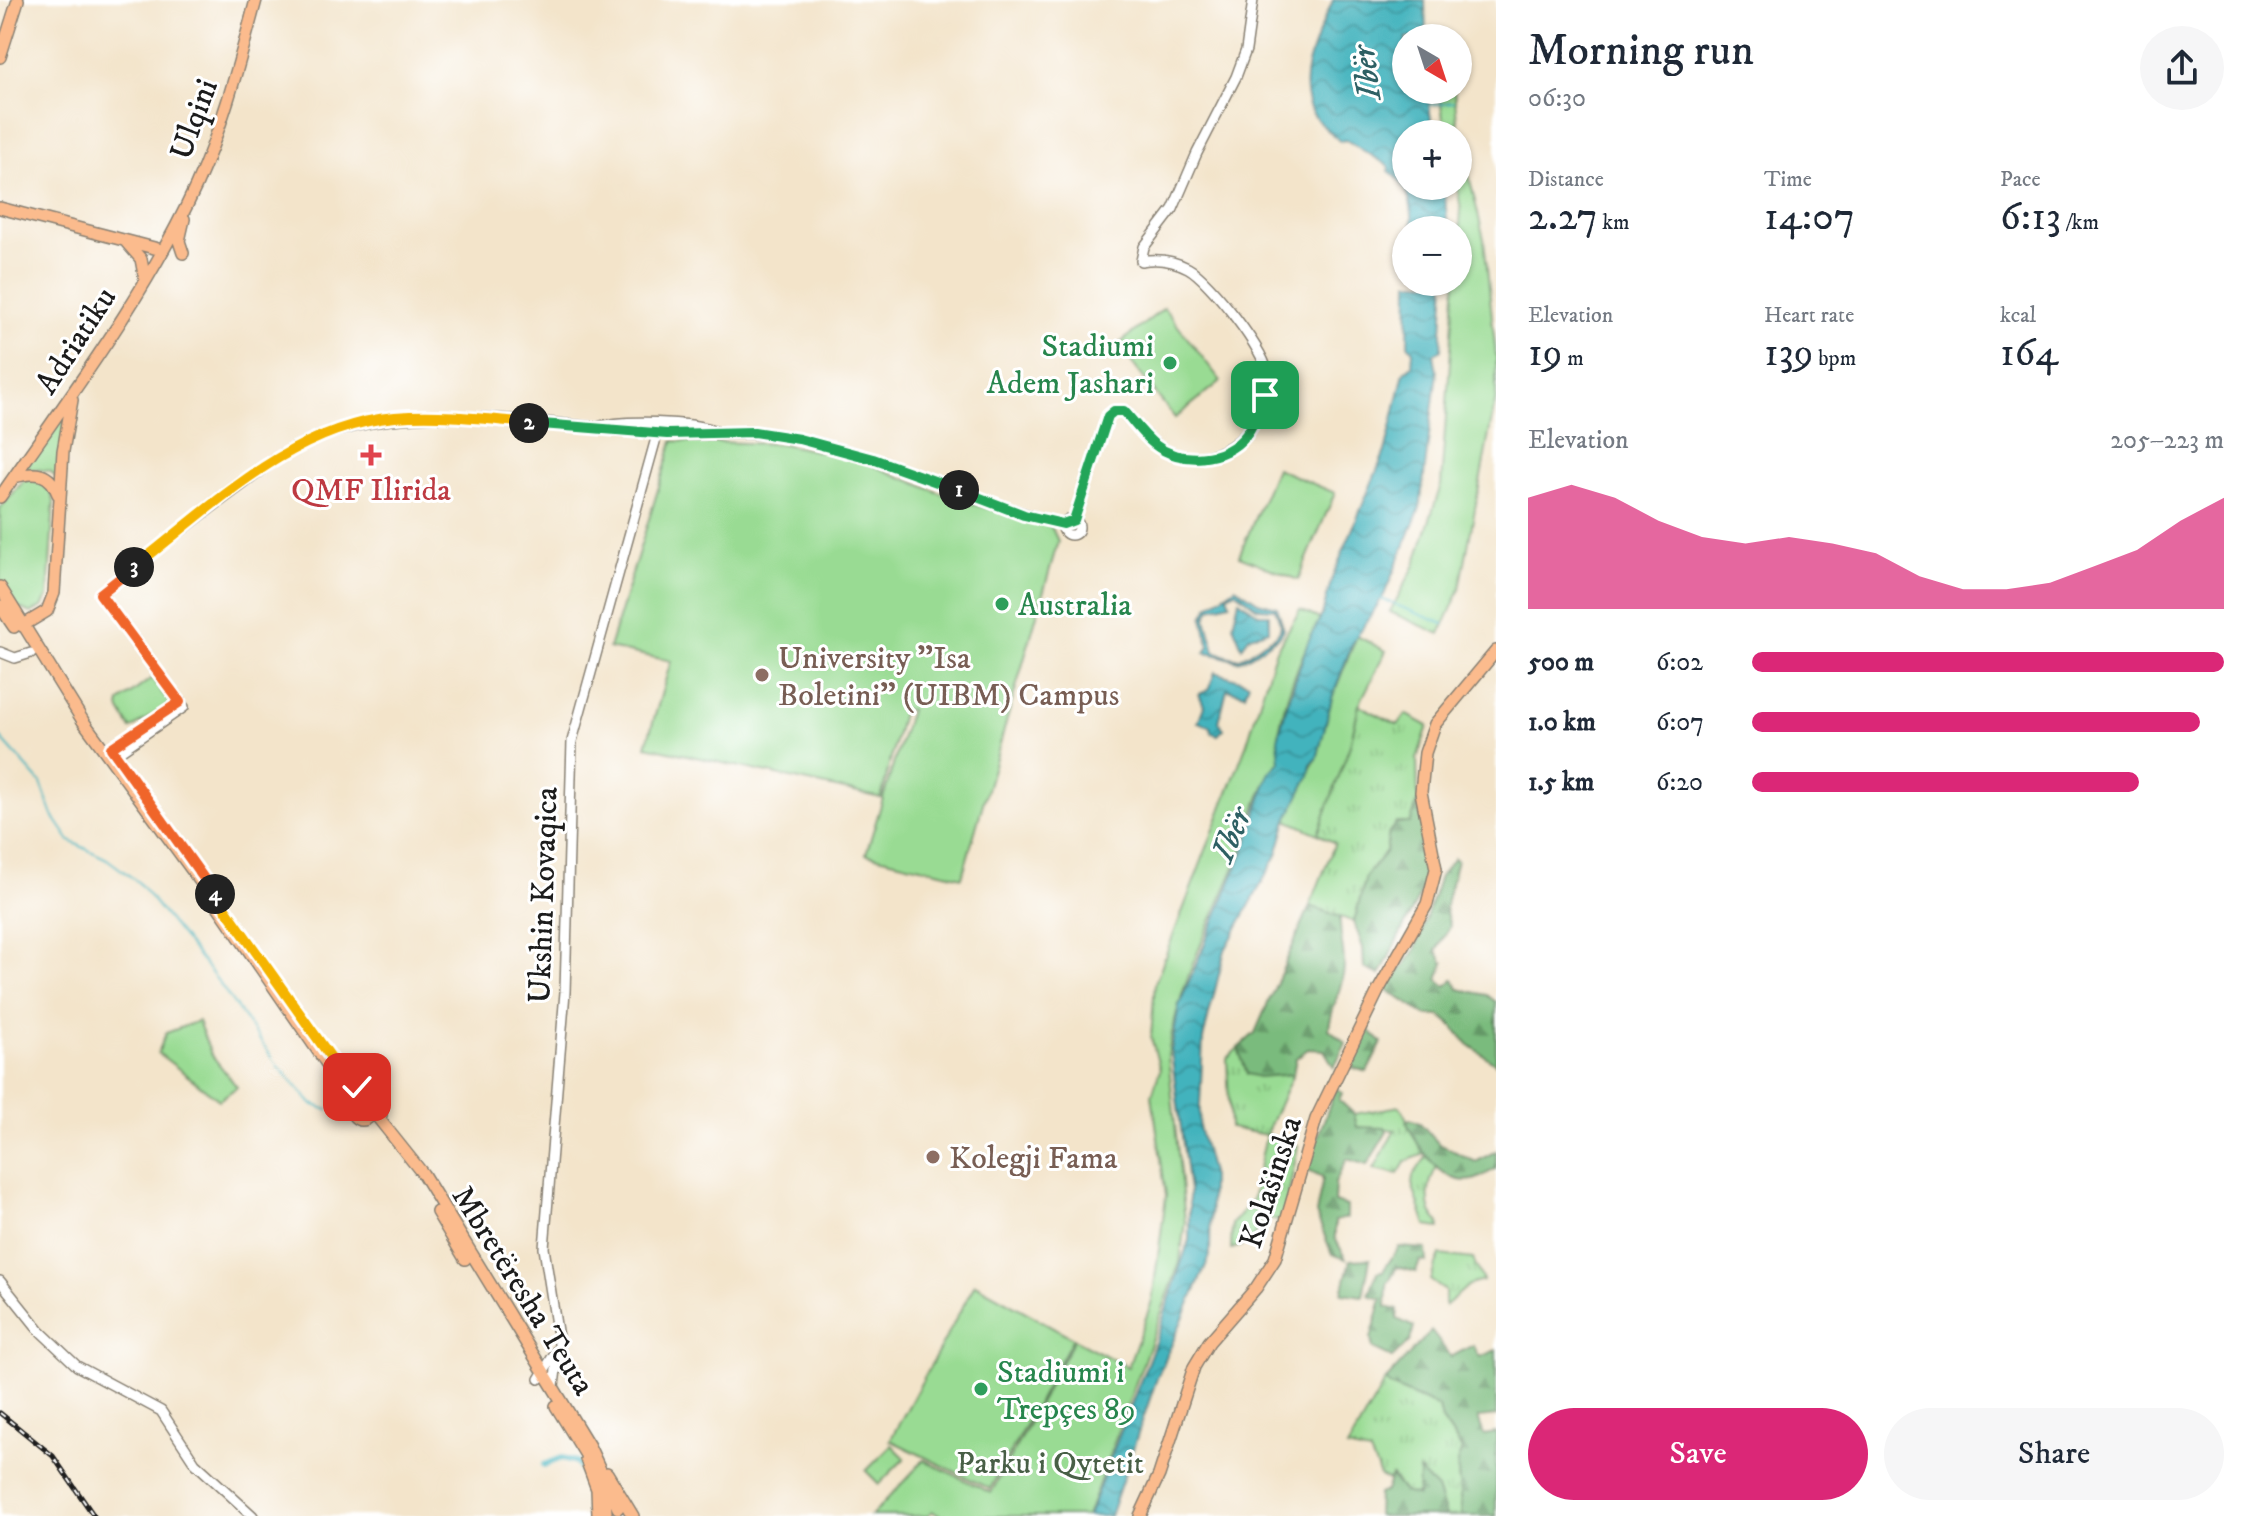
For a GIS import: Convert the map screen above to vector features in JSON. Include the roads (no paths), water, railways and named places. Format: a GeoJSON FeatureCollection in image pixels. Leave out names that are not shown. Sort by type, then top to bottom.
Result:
{"type":"FeatureCollection","features":[{"type":"Feature","properties":{"kind":"main road"},"geometry":{"type":"LineString","coordinates":[[0,57],[18,0]]}},
{"type":"Feature","properties":{"kind":"main road","name":"Ulqini"},"geometry":{"type":"LineString","coordinates":[[160,253],[186,208],[220,126],[256,0]]}},
{"type":"Feature","properties":{"kind":"main road"},"geometry":{"type":"LineString","coordinates":[[0,206],[132,242],[160,253]]}},
{"type":"Feature","properties":{"kind":"main road"},"geometry":{"type":"LineString","coordinates":[[183,253],[179,241],[186,208]]}},
{"type":"Feature","properties":{"kind":"main road"},"geometry":{"type":"LineString","coordinates":[[132,242],[157,238],[175,227]]}},
{"type":"Feature","properties":{"kind":"main road"},"geometry":{"type":"LineString","coordinates":[[132,242],[141,259],[145,280]]}},
{"type":"Feature","properties":{"kind":"main road","name":"Adriatiku"},"geometry":{"type":"LineString","coordinates":[[0,497],[73,392],[160,253]]}},
{"type":"Feature","properties":{"kind":"main road"},"geometry":{"type":"LineString","coordinates":[[22,626],[50,607],[54,593],[63,451],[73,392]]}},
{"type":"Feature","properties":{"kind":"main road"},"geometry":{"type":"LineString","coordinates":[[14,477],[43,475],[53,482],[59,499]]}},
{"type":"Feature","properties":{"kind":"main road"},"geometry":{"type":"LineString","coordinates":[[0,587],[32,648],[59,680],[353,1095],[374,1101],[402,1145]]}},
{"type":"Feature","properties":{"kind":"main road"},"geometry":{"type":"LineString","coordinates":[[0,606],[83,721],[110,753]]}},
{"type":"Feature","properties":{"kind":"main road"},"geometry":{"type":"LineString","coordinates":[[32,648],[32,629],[37,618]]}},
{"type":"Feature","properties":{"kind":"main road","name":"Kolašinska"},"geometry":{"type":"LineString","coordinates":[[1140,1516],[1159,1475],[1194,1367],[1209,1342],[1256,1288],[1281,1246],[1316,1119],[1379,989],[1419,923],[1436,869],[1421,792],[1425,753],[1435,724],[1496,651]]}},
{"type":"Feature","properties":{"kind":"main road"},"geometry":{"type":"LineString","coordinates":[[59,680],[83,721]]}},
{"type":"Feature","properties":{"kind":"main road","name":"Mbretëresha Teuta"},"geometry":{"type":"LineString","coordinates":[[606,1513],[595,1456],[555,1389],[542,1376],[532,1354],[402,1145],[366,1101],[353,1095],[353,1115],[377,1125],[408,1165],[542,1376],[581,1448],[603,1487],[606,1513]]}},
{"type":"Feature","properties":{"kind":"main road"},"geometry":{"type":"LineString","coordinates":[[363,1119],[371,1109]]}},
{"type":"Feature","properties":{"kind":"main road"},"geometry":{"type":"LineString","coordinates":[[595,1456],[614,1483],[631,1516]]}},
{"type":"Feature","properties":{"kind":"main road"},"geometry":{"type":"LineString","coordinates":[[614,1483],[622,1486],[629,1482]]}},
{"type":"Feature","properties":{"kind":"main road"},"geometry":{"type":"LineString","coordinates":[[606,1513],[631,1516]]}},
{"type":"Feature","properties":{"kind":"street"},"geometry":{"type":"LineString","coordinates":[[1074,520],[1108,416],[1114,411],[1124,411],[1153,443],[1172,454],[1190,458],[1211,456],[1234,446],[1249,432],[1268,381],[1264,361],[1197,274],[1171,262],[1141,261],[1144,247],[1173,209],[1201,144],[1236,77],[1246,50],[1253,0]]}},
{"type":"Feature","properties":{"kind":"street"},"geometry":{"type":"LineString","coordinates":[[110,753],[182,705],[100,594],[286,452],[345,428],[407,417],[718,431],[799,439],[873,459],[1024,515],[1063,524],[1074,520]]}},
{"type":"Feature","properties":{"kind":"street","name":"Ukshin Kovaqica"},"geometry":{"type":"LineString","coordinates":[[555,1389],[557,1332],[544,1248],[565,992],[572,741],[664,429]]}},
{"type":"Feature","properties":{"kind":"street"},"geometry":{"type":"LineString","coordinates":[[1063,524],[1066,534],[1073,536],[1079,528],[1074,520]]}},
{"type":"Feature","properties":{"kind":"street"},"geometry":{"type":"LineString","coordinates":[[0,652],[15,658],[32,648]]}},
{"type":"Feature","properties":{"kind":"street"},"geometry":{"type":"LineString","coordinates":[[0,1281],[40,1331],[77,1366],[161,1411],[195,1463],[253,1516]]}},
{"type":"Feature","properties":{"kind":"street","name":"Ukshin Kovaqica"},"geometry":{"type":"LineString","coordinates":[[542,1376],[553,1357],[557,1332]]}},
{"type":"Feature","properties":{"kind":"street"},"geometry":{"type":"LineString","coordinates":[[532,1354],[543,1360],[553,1357]]}},
{"type":"Feature","properties":{"kind":"water","name":"Ibër"},"geometry":{"type":"Polygon","coordinates":[[[1333,0],[1425,0],[1426,24],[1392,24],[1392,104],[1429,104],[1431,120],[1392,120],[1392,173],[1389,166],[1346,140],[1340,141],[1313,114],[1305,86],[1315,41],[1333,0]]]}},
{"type":"Feature","properties":{"kind":"water"},"geometry":{"type":"Polygon","coordinates":[[[1409,200],[1445,200],[1447,216],[1412,216],[1409,200]]]}},
{"type":"Feature","properties":{"kind":"water"},"geometry":{"type":"Polygon","coordinates":[[[1409,296],[1444,296],[1441,350],[1434,354],[1437,372],[1420,508],[1384,595],[1352,644],[1332,698],[1317,759],[1311,764],[1309,776],[1287,820],[1277,855],[1225,950],[1203,1039],[1199,1127],[1211,1173],[1210,1256],[1157,1378],[1110,1516],[1088,1516],[1155,1343],[1189,1240],[1189,1191],[1171,1051],[1179,1005],[1247,843],[1269,773],[1280,762],[1278,739],[1286,708],[1308,642],[1322,615],[1332,578],[1386,449],[1404,372],[1412,365],[1413,351],[1408,344],[1409,296]]]}},
{"type":"Feature","properties":{"kind":"water"},"geometry":{"type":"Polygon","coordinates":[[[1236,587],[1258,602],[1277,607],[1284,629],[1276,639],[1240,660],[1205,653],[1209,646],[1203,617],[1209,606],[1236,587]],[[1236,591],[1227,595],[1230,603],[1211,608],[1206,618],[1215,651],[1241,658],[1277,634],[1281,625],[1275,609],[1257,608],[1236,591]]]}},
{"type":"Feature","properties":{"kind":"water"},"geometry":{"type":"Polygon","coordinates":[[[1239,600],[1259,614],[1269,614],[1269,630],[1250,636],[1242,647],[1233,625],[1239,600]]]}},
{"type":"Feature","properties":{"kind":"water"},"geometry":{"type":"Polygon","coordinates":[[[1215,672],[1249,683],[1245,694],[1227,689],[1219,722],[1224,729],[1218,735],[1212,733],[1210,726],[1198,722],[1204,706],[1199,694],[1209,690],[1215,672]]]}},
{"type":"Feature","properties":{"kind":"waterway"},"geometry":{"type":"LineString","coordinates":[[1429,105],[1437,104]]}},
{"type":"Feature","properties":{"kind":"waterway"},"geometry":{"type":"LineString","coordinates":[[1381,599],[1444,624]]}},
{"type":"Feature","properties":{"kind":"waterway"},"geometry":{"type":"LineString","coordinates":[[0,737],[41,783],[53,816],[70,841],[107,859],[138,882],[217,980],[276,1063],[312,1104],[328,1110]]}},
{"type":"Feature","properties":{"kind":"waterway"},"geometry":{"type":"LineString","coordinates":[[544,1465],[562,1458],[577,1462],[587,1481],[591,1516]]}},
{"type":"Feature","properties":{"kind":"railway"},"geometry":{"type":"LineString","coordinates":[[0,1413],[53,1456],[94,1516]]}},
{"type":"Feature","properties":{"kind":"place","name":"Stadiumi Adem Jashari"},"geometry":{"type":"Point","coordinates":[1170,363]}},
{"type":"Feature","properties":{"kind":"place","name":"QMF Ilirida"},"geometry":{"type":"Point","coordinates":[371,455]}},
{"type":"Feature","properties":{"kind":"place","name":"Australia"},"geometry":{"type":"Point","coordinates":[1002,604]}},
{"type":"Feature","properties":{"kind":"place","name":"University \"Isa Boletini\" (UIBM) Campus"},"geometry":{"type":"Point","coordinates":[762,675]}},
{"type":"Feature","properties":{"kind":"place","name":"Kolegji Fama"},"geometry":{"type":"Point","coordinates":[933,1157]}},
{"type":"Feature","properties":{"kind":"place","name":"Stadiumi i Trepçes 89"},"geometry":{"type":"Point","coordinates":[981,1389]}},
{"type":"Feature","properties":{"kind":"park label","name":"Parku i Qytetit"},"geometry":{"type":"Point","coordinates":[1050,1462]}}]}
